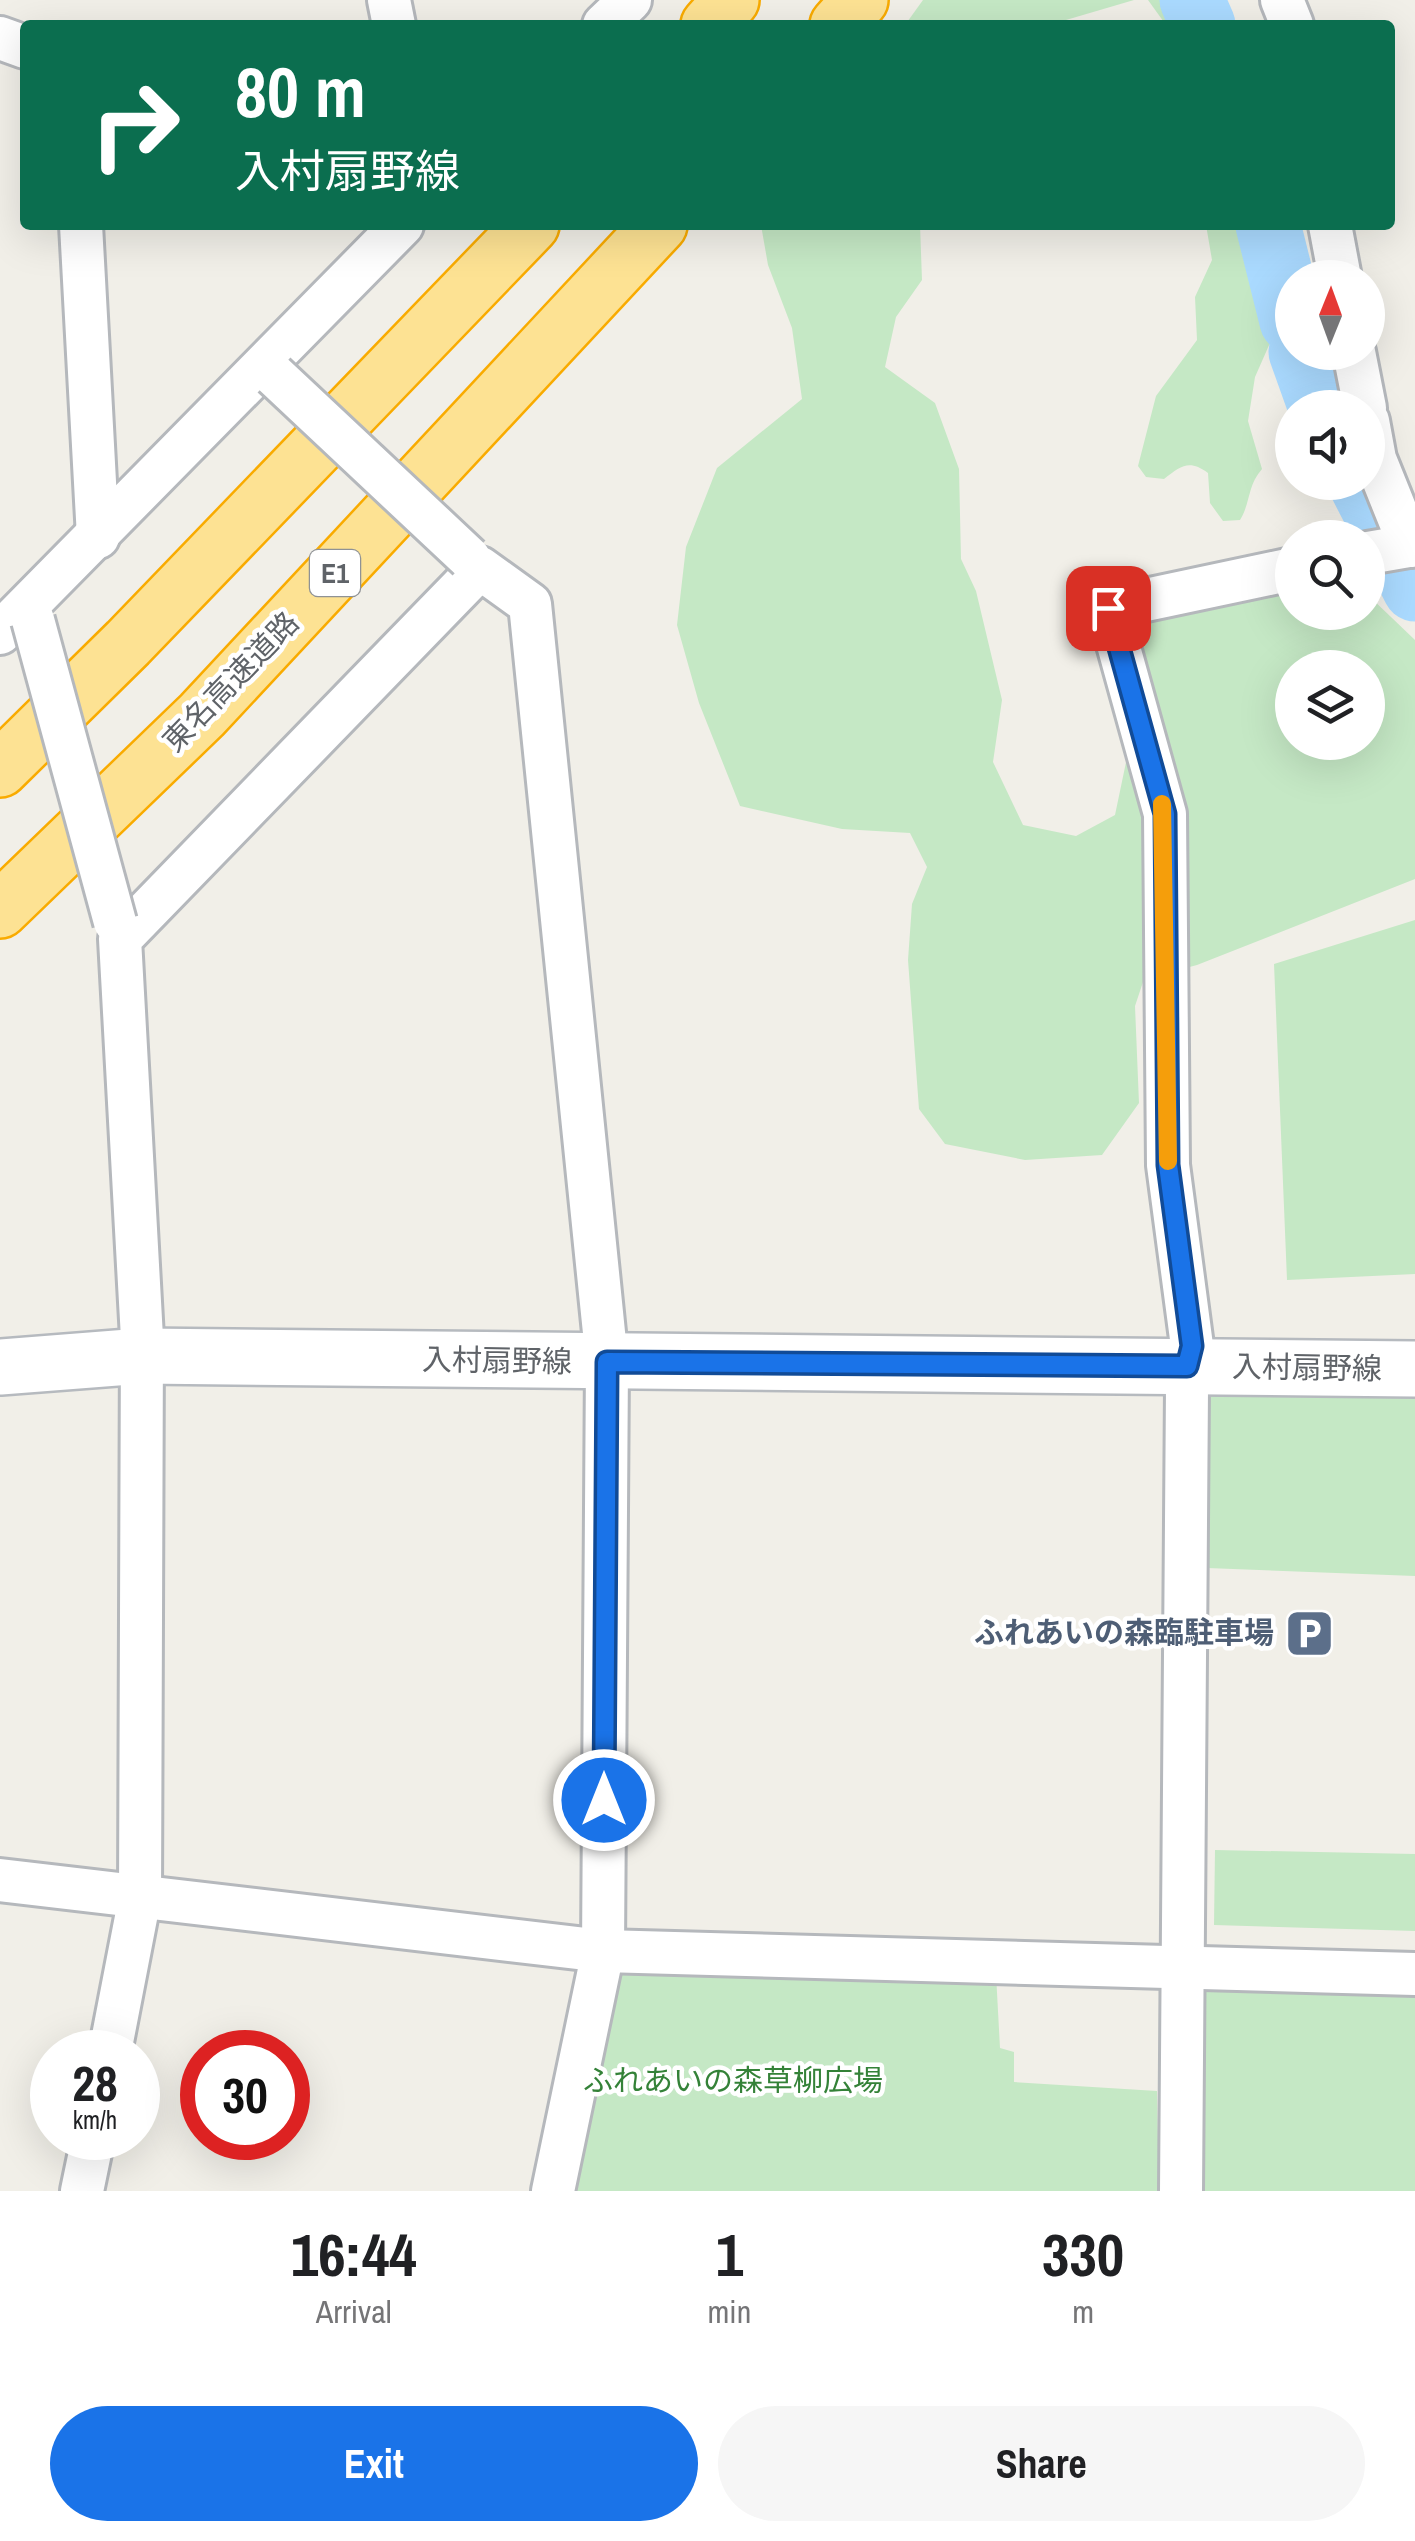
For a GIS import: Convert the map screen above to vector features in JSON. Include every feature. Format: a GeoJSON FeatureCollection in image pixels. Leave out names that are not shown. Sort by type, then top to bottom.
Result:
{"type":"FeatureCollection","features":[{"type":"Feature","properties":{"kind":"highway"},"geometry":{"type":"LineString","coordinates":[[713,20],[731,0]]}},
{"type":"Feature","properties":{"kind":"highway"},"geometry":{"type":"LineString","coordinates":[[842,20],[860,0]]}},
{"type":"Feature","properties":{"kind":"highway"},"geometry":{"type":"LineString","coordinates":[[0,769],[128,643],[525,230]]}},
{"type":"Feature","properties":{"kind":"highway","name":"東名高速道路"},"geometry":{"type":"LineString","coordinates":[[0,910],[202,716],[654,230]]}},
{"type":"Feature","properties":{"kind":"street"},"geometry":{"type":"LineString","coordinates":[[609,20],[630,0]]}},
{"type":"Feature","properties":{"kind":"street"},"geometry":{"type":"LineString","coordinates":[[81,230],[98,537]]}},
{"type":"Feature","properties":{"kind":"street"},"geometry":{"type":"LineString","coordinates":[[114,2030],[140,1897],[142,1356],[117,931],[21,619],[268,369],[393,230]]}},
{"type":"Feature","properties":{"kind":"street"},"geometry":{"type":"LineString","coordinates":[[268,369],[474,563],[530,604],[607,1362],[603,1951],[553,2191]]}},
{"type":"Feature","properties":{"kind":"street"},"geometry":{"type":"LineString","coordinates":[[1385,483],[1412,546],[1385,550]]}},
{"type":"Feature","properties":{"kind":"street"},"geometry":{"type":"LineString","coordinates":[[117,931],[474,563]]}},
{"type":"Feature","properties":{"kind":"street"},"geometry":{"type":"LineString","coordinates":[[1181,2191],[1187,1366],[1192,1346],[1168,1165],[1165,814],[1108,608],[1275,572]]}},
{"type":"Feature","properties":{"kind":"street","name":"入村扇野線"},"geometry":{"type":"LineString","coordinates":[[0,1366],[142,1356],[1415,1369]]}},
{"type":"Feature","properties":{"kind":"street"},"geometry":{"type":"LineString","coordinates":[[0,1880],[603,1951],[1415,1974]]}},
{"type":"Feature","properties":{"kind":"street"},"geometry":{"type":"LineString","coordinates":[[82,2191],[88,2160]]}},
{"type":"Feature","properties":{"kind":"green space"},"geometry":{"type":"Polygon","coordinates":[[[923,0],[1134,0],[1066,20],[909,20],[923,0]]]}},
{"type":"Feature","properties":{"kind":"green space"},"geometry":{"type":"Polygon","coordinates":[[[1148,0],[1214,0],[1213,20],[1162,20],[1148,0]]]}},
{"type":"Feature","properties":{"kind":"green space"},"geometry":{"type":"Polygon","coordinates":[[[762,230],[920,230],[922,280],[896,317],[885,367],[935,403],[959,469],[961,559],[976,591],[1002,700],[993,762],[1023,825],[1076,836],[1115,815],[1134,724],[1133,641],[1153,612],[1275,585],[1275,630],[1385,630],[1385,611],[1415,640],[1415,879],[1197,965],[1144,979],[1135,1006],[1139,1103],[1102,1155],[1025,1160],[945,1144],[919,1109],[908,960],[912,904],[927,867],[910,833],[842,829],[740,806],[699,703],[677,625],[686,547],[717,468],[802,399],[792,328],[768,265],[762,230]]]}},
{"type":"Feature","properties":{"kind":"green space"},"geometry":{"type":"Polygon","coordinates":[[[1207,230],[1250,230],[1275,289],[1275,319],[1270,343],[1255,377],[1248,421],[1262,469],[1240,520],[1223,521],[1210,503],[1208,473],[1201,469],[1185,466],[1164,479],[1146,477],[1138,466],[1156,396],[1197,340],[1195,297],[1212,260],[1207,230]]]}},
{"type":"Feature","properties":{"kind":"green space"},"geometry":{"type":"Polygon","coordinates":[[[1415,920],[1415,1274],[1287,1280],[1274,964],[1415,920]]]}},
{"type":"Feature","properties":{"kind":"green space"},"geometry":{"type":"Polygon","coordinates":[[[1206,1395],[1415,1397],[1415,1576],[1207,1568],[1206,1395]]]}},
{"type":"Feature","properties":{"kind":"green space"},"geometry":{"type":"Polygon","coordinates":[[[1215,1850],[1415,1854],[1415,1931],[1214,1925],[1215,1850]]]}},
{"type":"Feature","properties":{"kind":"green space","name":"ふれあいの森草柳広場"},"geometry":{"type":"Polygon","coordinates":[[[612,1968],[996,1974],[1000,2048],[1014,2052],[1014,2082],[1157,2091],[1159,2191],[568,2191],[612,1968]]]}},
{"type":"Feature","properties":{"kind":"green space"},"geometry":{"type":"Polygon","coordinates":[[[1220,1980],[1415,1986],[1415,2191],[1195,2191],[1196,2000],[1220,1980]]]}},
{"type":"Feature","properties":{"kind":"waterway"},"geometry":{"type":"LineString","coordinates":[[1192,0],[1201,20]]}},
{"type":"Feature","properties":{"kind":"waterway"},"geometry":{"type":"LineString","coordinates":[[1269,230],[1277,260]]}},
{"type":"Feature","properties":{"kind":"waterway"},"geometry":{"type":"LineString","coordinates":[[1307,370],[1315,390]]}},
{"type":"Feature","properties":{"kind":"waterway"},"geometry":{"type":"LineString","coordinates":[[1369,500],[1415,589]]}},
{"type":"Feature","properties":{"kind":"slow traffic"},"geometry":{"type":"LineString","coordinates":[[1162,804],[1168,1161]]}},
{"type":"Feature","properties":{"kind":"place","name":"ふれあいの森臨駐車場"},"geometry":{"type":"Point","coordinates":[1309,1633]}},
{"type":"Feature","properties":{"kind":"route"},"geometry":{"type":"LineString","coordinates":[[604,1800],[607,1362],[1187,1366],[1192,1346],[1168,1165],[1165,814],[1108,608]]}}]}
